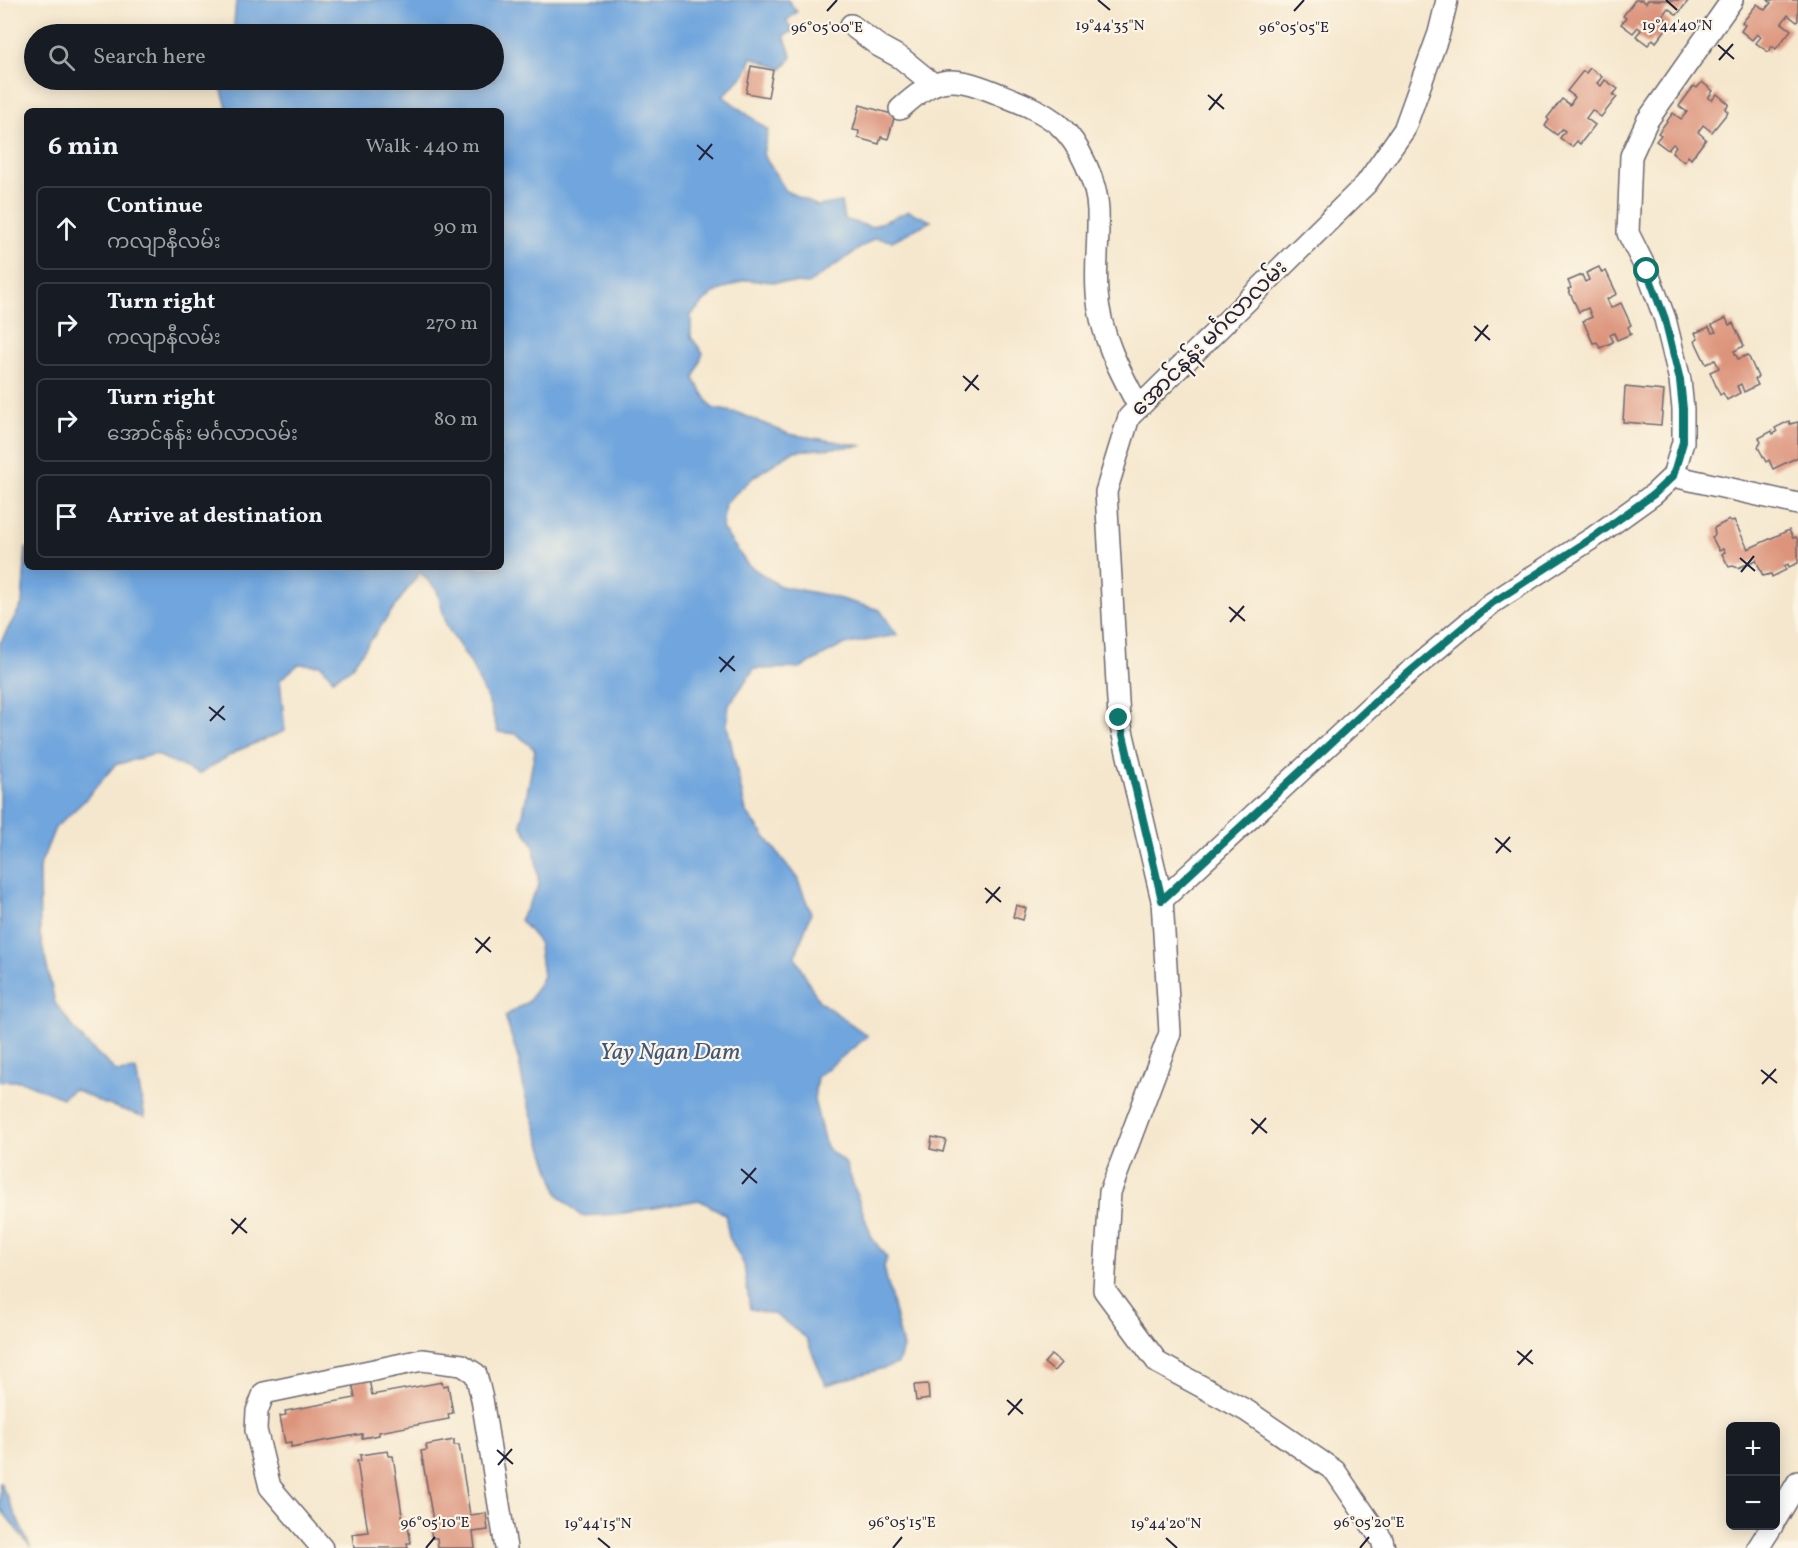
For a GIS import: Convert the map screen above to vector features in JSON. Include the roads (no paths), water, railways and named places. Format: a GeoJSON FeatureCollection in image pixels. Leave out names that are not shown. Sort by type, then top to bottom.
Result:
{"type":"FeatureCollection","features":[{"type":"Feature","properties":{"kind":"street","name":"အောင်နန်း မင်္ဂလာလမ်း"},"geometry":{"type":"LineString","coordinates":[[1384,1548],[1382,1540],[1335,1471],[1247,1411],[1158,1363],[1104,1290],[1110,1192],[1170,1034],[1162,900],[1119,718],[1106,492],[1129,417],[1366,184],[1404,130],[1439,33],[1447,0]]}},
{"type":"Feature","properties":{"kind":"street"},"geometry":{"type":"LineString","coordinates":[[1162,900],[1388,690],[1492,603],[1594,537],[1654,494],[1673,476],[1683,442],[1680,380],[1665,319],[1647,271],[1628,232],[1631,156],[1647,121],[1732,0]]}},
{"type":"Feature","properties":{"kind":"street"},"geometry":{"type":"LineString","coordinates":[[851,25],[879,46],[901,58],[933,84]]}},
{"type":"Feature","properties":{"kind":"street"},"geometry":{"type":"LineString","coordinates":[[900,108],[922,89],[939,81],[971,83],[1031,107],[1059,126],[1080,152],[1090,174],[1098,208],[1097,293],[1103,333],[1114,361],[1139,407]]}},
{"type":"Feature","properties":{"kind":"street"},"geometry":{"type":"LineString","coordinates":[[1673,476],[1798,504]]}},
{"type":"Feature","properties":{"kind":"street"},"geometry":{"type":"LineString","coordinates":[[322,1548],[270,1487],[256,1430],[257,1411],[264,1393],[422,1360],[462,1365],[476,1374],[506,1548]]}},
{"type":"Feature","properties":{"kind":"street"},"geometry":{"type":"LineString","coordinates":[[1780,1512],[1798,1482]]}},
{"type":"Feature","properties":{"kind":"street"},"geometry":{"type":"LineString","coordinates":[[1758,1548],[1769,1530]]}},
{"type":"Feature","properties":{"kind":"water","name":"Yay Ngan Dam"},"geometry":{"type":"Polygon","coordinates":[[[236,0],[788,0],[797,12],[786,21],[793,31],[784,36],[792,57],[782,69],[752,57],[746,73],[723,96],[768,130],[763,154],[786,191],[818,206],[841,202],[844,219],[871,227],[909,211],[931,221],[892,241],[875,238],[808,284],[744,280],[712,294],[691,315],[691,337],[703,353],[694,379],[712,408],[738,413],[789,434],[863,446],[793,451],[755,476],[725,503],[722,528],[747,564],[780,586],[826,595],[880,610],[897,635],[843,645],[800,668],[754,669],[729,705],[727,725],[746,812],[797,878],[811,913],[795,957],[819,1001],[868,1036],[817,1077],[814,1100],[826,1147],[846,1164],[872,1238],[887,1258],[884,1267],[903,1348],[898,1364],[826,1385],[806,1338],[776,1315],[750,1309],[744,1265],[729,1237],[725,1214],[699,1200],[619,1214],[581,1216],[558,1194],[525,1095],[519,1061],[505,1016],[529,1001],[543,976],[538,941],[520,920],[539,885],[534,845],[521,825],[535,750],[517,734],[498,732],[489,703],[470,662],[447,627],[437,590],[420,572],[350,669],[333,679],[321,665],[299,664],[280,680],[285,731],[239,750],[199,774],[155,754],[115,765],[83,802],[55,828],[39,868],[40,935],[55,1003],[83,1040],[117,1072],[136,1070],[145,1117],[102,1103],[74,1089],[62,1098],[21,1081],[0,1081],[0,643],[22,604],[24,570],[504,570],[504,108],[227,108],[222,90],[504,90],[504,24],[234,24],[236,0]]]}},
{"type":"Feature","properties":{"kind":"water"},"geometry":{"type":"Polygon","coordinates":[[[0,1482],[31,1548],[0,1508],[0,1482]]]}}]}
